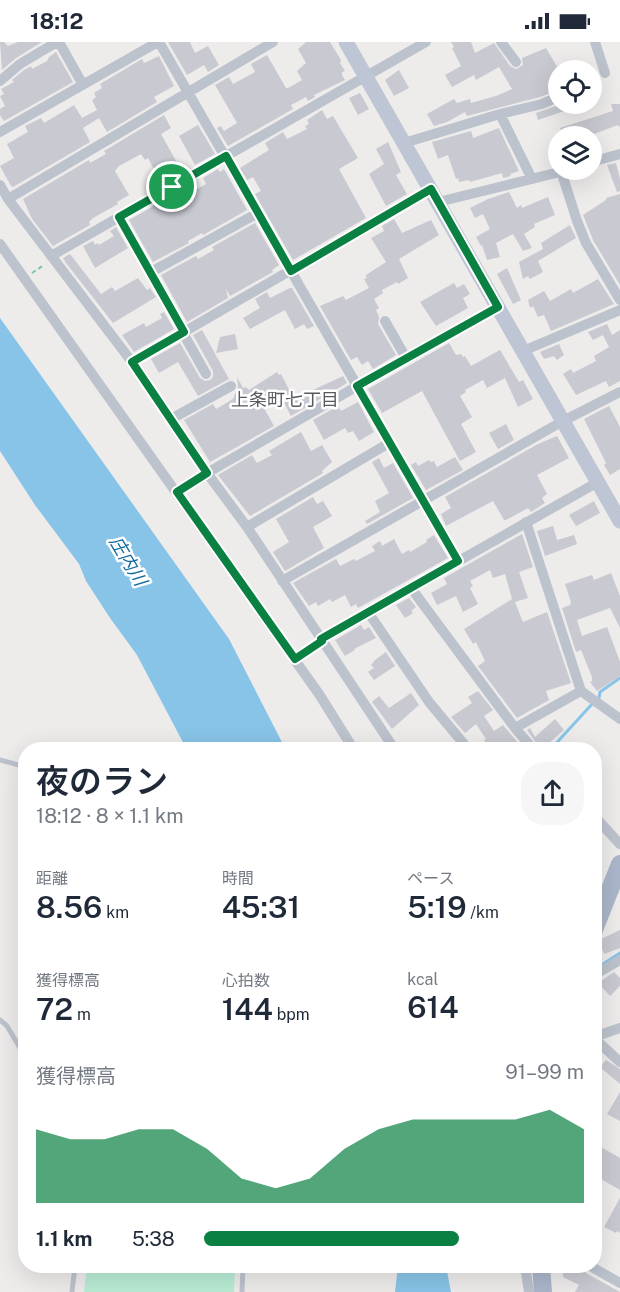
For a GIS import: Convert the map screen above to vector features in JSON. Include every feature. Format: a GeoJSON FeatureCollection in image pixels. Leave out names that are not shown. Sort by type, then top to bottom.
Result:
{"type":"FeatureCollection","features":[{"type":"Feature","properties":{"kind":"main road"},"geometry":{"type":"LineString","coordinates":[[602,910],[620,864]]}},
{"type":"Feature","properties":{"kind":"main road"},"geometry":{"type":"LineString","coordinates":[[542,1273],[543,1292]]}},
{"type":"Feature","properties":{"kind":"street"},"geometry":{"type":"LineString","coordinates":[[0,81],[20,64],[58,42],[83,85]]}},
{"type":"Feature","properties":{"kind":"street"},"geometry":{"type":"LineString","coordinates":[[0,132],[159,42],[458,561]]}},
{"type":"Feature","properties":{"kind":"street"},"geometry":{"type":"LineString","coordinates":[[8,199],[273,42]]}},
{"type":"Feature","properties":{"kind":"street"},"geometry":{"type":"LineString","coordinates":[[346,42],[619,516]]}},
{"type":"Feature","properties":{"kind":"street"},"geometry":{"type":"LineString","coordinates":[[52,258],[119,217],[426,42]]}},
{"type":"Feature","properties":{"kind":"street"},"geometry":{"type":"LineString","coordinates":[[501,42],[516,62]]}},
{"type":"Feature","properties":{"kind":"street"},"geometry":{"type":"LineString","coordinates":[[595,42],[605,73]]}},
{"type":"Feature","properties":{"kind":"street"},"geometry":{"type":"LineString","coordinates":[[405,143],[548,101]]}},
{"type":"Feature","properties":{"kind":"street"},"geometry":{"type":"LineString","coordinates":[[500,114],[532,179]]}},
{"type":"Feature","properties":{"kind":"street"},"geometry":{"type":"LineString","coordinates":[[602,159],[620,154]]}},
{"type":"Feature","properties":{"kind":"street"},"geometry":{"type":"LineString","coordinates":[[132,362],[291,271],[435,196],[548,175]]}},
{"type":"Feature","properties":{"kind":"street"},"geometry":{"type":"LineString","coordinates":[[567,180],[577,221],[586,243],[620,300]]}},
{"type":"Feature","properties":{"kind":"street"},"geometry":{"type":"LineString","coordinates":[[0,185],[8,199],[132,362],[207,473],[247,527],[390,742]]}},
{"type":"Feature","properties":{"kind":"street"},"geometry":{"type":"LineString","coordinates":[[151,272],[258,213]]}},
{"type":"Feature","properties":{"kind":"street"},"geometry":{"type":"LineString","coordinates":[[119,217],[206,374]]}},
{"type":"Feature","properties":{"kind":"street"},"geometry":{"type":"LineString","coordinates":[[0,244],[320,694],[349,742]]}},
{"type":"Feature","properties":{"kind":"street"},"geometry":{"type":"LineString","coordinates":[[207,473],[498,307]]}},
{"type":"Feature","properties":{"kind":"street"},"geometry":{"type":"LineString","coordinates":[[523,351],[620,310]]}},
{"type":"Feature","properties":{"kind":"street"},"geometry":{"type":"LineString","coordinates":[[385,321],[406,358]]}},
{"type":"Feature","properties":{"kind":"street"},"geometry":{"type":"LineString","coordinates":[[171,419],[231,386]]}},
{"type":"Feature","properties":{"kind":"street"},"geometry":{"type":"LineString","coordinates":[[282,581],[563,421],[620,392]]}},
{"type":"Feature","properties":{"kind":"street"},"geometry":{"type":"LineString","coordinates":[[247,527],[389,443]]}},
{"type":"Feature","properties":{"kind":"street"},"geometry":{"type":"LineString","coordinates":[[322,640],[598,482]]}},
{"type":"Feature","properties":{"kind":"street"},"geometry":{"type":"LineString","coordinates":[[526,522],[581,691],[620,719]]}},
{"type":"Feature","properties":{"kind":"street"},"geometry":{"type":"LineString","coordinates":[[411,588],[527,742]]}},
{"type":"Feature","properties":{"kind":"street"},"geometry":{"type":"LineString","coordinates":[[369,612],[429,702],[463,742]]}},
{"type":"Feature","properties":{"kind":"street"},"geometry":{"type":"LineString","coordinates":[[515,728],[581,691]]}},
{"type":"Feature","properties":{"kind":"street"},"geometry":{"type":"LineString","coordinates":[[602,825],[620,844]]}},
{"type":"Feature","properties":{"kind":"street"},"geometry":{"type":"LineString","coordinates":[[602,971],[618,964]]}},
{"type":"Feature","properties":{"kind":"street"},"geometry":{"type":"LineString","coordinates":[[602,1034],[620,1028]]}},
{"type":"Feature","properties":{"kind":"street"},"geometry":{"type":"LineString","coordinates":[[602,1045],[620,1062]]}},
{"type":"Feature","properties":{"kind":"street"},"geometry":{"type":"LineString","coordinates":[[526,1273],[529,1292]]}},
{"type":"Feature","properties":{"kind":"street"},"geometry":{"type":"LineString","coordinates":[[602,1273],[620,1283]]}},
{"type":"Feature","properties":{"kind":"lane"},"geometry":{"type":"LineString","coordinates":[[0,760],[18,765]]}},
{"type":"Feature","properties":{"kind":"lane"},"geometry":{"type":"LineString","coordinates":[[0,1020],[7,1026],[18,1045]]}},
{"type":"Feature","properties":{"kind":"lane"},"geometry":{"type":"LineString","coordinates":[[72,1292],[74,1273]]}},
{"type":"Feature","properties":{"kind":"lane"},"geometry":{"type":"LineString","coordinates":[[242,1292],[243,1273]]}},
{"type":"Feature","properties":{"kind":"path"},"geometry":{"type":"LineString","coordinates":[[24,278],[52,258]]}},
{"type":"Feature","properties":{"kind":"path"},"geometry":{"type":"LineString","coordinates":[[177,492],[207,473]]}},
{"type":"Feature","properties":{"kind":"path"},"geometry":{"type":"LineString","coordinates":[[295,659],[322,640]]}},
{"type":"Feature","properties":{"kind":"green space"},"geometry":{"type":"Polygon","coordinates":[[[86,1273],[235,1273],[234,1292],[84,1292],[86,1273]]]}},
{"type":"Feature","properties":{"kind":"water","name":"庄内川"},"geometry":{"type":"Polygon","coordinates":[[[0,318],[229,639],[282,742],[183,742],[137,655],[86,581],[79,564],[35,505],[0,451],[0,318]]]}},
{"type":"Feature","properties":{"kind":"water"},"geometry":{"type":"Polygon","coordinates":[[[397,1273],[447,1273],[451,1292],[395,1292],[397,1273]]]}},
{"type":"Feature","properties":{"kind":"building"},"geometry":{"type":"Polygon","coordinates":[[[0,42],[8,46],[18,42],[42,42],[16,58],[2,70],[0,42]]]}},
{"type":"Feature","properties":{"kind":"building"},"geometry":{"type":"Polygon","coordinates":[[[168,42],[190,42],[195,53],[208,46],[219,65],[208,72],[204,65],[187,75],[168,42]]]}},
{"type":"Feature","properties":{"kind":"building"},"geometry":{"type":"Polygon","coordinates":[[[306,42],[330,42],[341,60],[340,63],[345,71],[342,75],[345,80],[314,95],[315,97],[308,101],[306,97],[291,105],[293,109],[228,146],[217,128],[221,126],[224,131],[237,123],[215,85],[229,77],[233,84],[255,72],[251,64],[267,55],[288,88],[302,80],[297,71],[306,63],[298,49],[306,42]]]}},
{"type":"Feature","properties":{"kind":"building"},"geometry":{"type":"Polygon","coordinates":[[[451,42],[471,42],[475,53],[494,43],[510,66],[516,69],[523,65],[522,58],[546,48],[553,60],[548,60],[548,94],[467,116],[465,112],[434,126],[427,114],[454,99],[457,103],[470,99],[471,103],[512,89],[499,67],[476,80],[474,75],[452,87],[445,75],[461,66],[452,48],[454,47],[451,42]]]}},
{"type":"Feature","properties":{"kind":"building"},"geometry":{"type":"Polygon","coordinates":[[[56,52],[73,82],[4,121],[0,115],[0,109],[5,106],[0,96],[4,94],[1,89],[14,82],[12,80],[24,70],[31,66],[32,69],[47,61],[56,52]]]}},
{"type":"Feature","properties":{"kind":"building"},"geometry":{"type":"Polygon","coordinates":[[[159,56],[174,86],[154,97],[157,102],[107,132],[99,118],[83,128],[90,142],[13,187],[11,186],[0,166],[14,158],[7,144],[28,132],[25,126],[41,118],[44,123],[74,105],[82,118],[97,110],[92,100],[96,97],[94,93],[102,88],[100,84],[142,59],[144,63],[159,56]]]}},
{"type":"Feature","properties":{"kind":"building"},"geometry":{"type":"Polygon","coordinates":[[[399,70],[409,88],[394,96],[385,80],[399,70]]]}},
{"type":"Feature","properties":{"kind":"building"},"geometry":{"type":"Polygon","coordinates":[[[360,93],[369,109],[358,115],[349,98],[360,93]]]}},
{"type":"Feature","properties":{"kind":"building"},"geometry":{"type":"Polygon","coordinates":[[[611,104],[620,104],[620,127],[618,125],[602,131],[602,126],[566,126],[613,111],[611,104]]]}},
{"type":"Feature","properties":{"kind":"building"},"geometry":{"type":"Polygon","coordinates":[[[548,109],[548,114],[556,114],[538,120],[536,113],[548,109]]]}},
{"type":"Feature","properties":{"kind":"building"},"geometry":{"type":"Polygon","coordinates":[[[322,110],[327,119],[333,116],[358,158],[339,169],[366,218],[293,260],[255,194],[261,191],[253,177],[247,180],[240,168],[269,150],[265,143],[283,132],[287,139],[307,129],[305,126],[309,124],[307,120],[322,110]]]}},
{"type":"Feature","properties":{"kind":"building"},"geometry":{"type":"Polygon","coordinates":[[[164,115],[171,128],[161,134],[180,168],[167,175],[170,180],[162,184],[148,158],[145,160],[141,154],[119,166],[115,171],[129,195],[93,218],[89,222],[90,225],[53,246],[32,219],[23,199],[89,160],[90,163],[106,154],[104,151],[164,115]]]}},
{"type":"Feature","properties":{"kind":"building"},"geometry":{"type":"Polygon","coordinates":[[[198,125],[215,154],[195,165],[179,136],[198,125]]]}},
{"type":"Feature","properties":{"kind":"building"},"geometry":{"type":"Polygon","coordinates":[[[499,128],[519,171],[503,178],[502,173],[470,182],[469,180],[459,182],[448,155],[438,159],[432,142],[471,131],[473,138],[499,128]]]}},
{"type":"Feature","properties":{"kind":"building"},"geometry":{"type":"Polygon","coordinates":[[[388,142],[401,172],[396,175],[407,194],[386,206],[369,174],[384,164],[376,149],[388,142]]]}},
{"type":"Feature","properties":{"kind":"building"},"geometry":{"type":"Polygon","coordinates":[[[616,163],[620,179],[620,191],[617,192],[607,165],[616,163]]]}},
{"type":"Feature","properties":{"kind":"building"},"geometry":{"type":"Polygon","coordinates":[[[218,169],[220,172],[224,169],[247,210],[153,262],[129,220],[189,186],[192,192],[206,184],[203,178],[218,169]]]}},
{"type":"Feature","properties":{"kind":"building"},"geometry":{"type":"Polygon","coordinates":[[[509,192],[517,208],[548,197],[555,215],[534,224],[535,227],[524,234],[532,248],[523,251],[513,234],[496,243],[500,257],[487,260],[482,245],[476,237],[490,229],[483,214],[475,218],[470,208],[509,192]]]}},
{"type":"Feature","properties":{"kind":"building"},"geometry":{"type":"Polygon","coordinates":[[[620,194],[620,285],[593,240],[583,215],[606,198],[620,194]]]}},
{"type":"Feature","properties":{"kind":"building"},"geometry":{"type":"Polygon","coordinates":[[[394,219],[402,233],[431,220],[439,235],[399,259],[408,278],[382,290],[383,293],[374,299],[379,308],[376,310],[379,317],[378,324],[396,355],[373,369],[368,361],[362,365],[357,357],[351,360],[320,306],[343,296],[346,300],[369,288],[364,279],[367,278],[366,275],[386,262],[371,238],[384,231],[382,226],[394,219]]]}},
{"type":"Feature","properties":{"kind":"building"},"geometry":{"type":"Polygon","coordinates":[[[255,223],[279,265],[272,270],[273,272],[230,296],[226,289],[228,298],[187,322],[161,275],[196,256],[198,259],[214,250],[212,247],[255,223]]]}},
{"type":"Feature","properties":{"kind":"building"},"geometry":{"type":"Polygon","coordinates":[[[570,225],[576,238],[538,261],[543,272],[530,279],[528,276],[523,279],[519,262],[543,249],[541,243],[570,225]]]}},
{"type":"Feature","properties":{"kind":"building"},"geometry":{"type":"Polygon","coordinates":[[[116,227],[128,248],[95,268],[83,246],[93,241],[95,245],[98,243],[99,245],[114,236],[110,231],[116,227]]]}},
{"type":"Feature","properties":{"kind":"building"},"geometry":{"type":"Polygon","coordinates":[[[70,254],[101,294],[112,287],[115,291],[138,278],[147,290],[150,288],[156,297],[113,323],[66,263],[63,258],[70,254]]]}},
{"type":"Feature","properties":{"kind":"building"},"geometry":{"type":"Polygon","coordinates":[[[507,268],[521,300],[513,304],[497,274],[507,268]]]}},
{"type":"Feature","properties":{"kind":"building"},"geometry":{"type":"Polygon","coordinates":[[[598,279],[614,304],[551,331],[544,315],[538,317],[533,306],[530,308],[528,300],[544,291],[550,301],[571,289],[573,293],[598,279]]]}},
{"type":"Feature","properties":{"kind":"building"},"geometry":{"type":"Polygon","coordinates":[[[454,283],[457,288],[464,284],[470,294],[463,298],[468,308],[436,326],[420,302],[454,283]]]}},
{"type":"Feature","properties":{"kind":"building"},"geometry":{"type":"Polygon","coordinates":[[[290,288],[314,326],[307,329],[304,324],[295,329],[285,310],[250,329],[243,318],[260,308],[255,299],[267,292],[270,298],[290,288]]]}},
{"type":"Feature","properties":{"kind":"building"},"geometry":{"type":"Polygon","coordinates":[[[164,312],[174,329],[134,352],[122,335],[144,323],[146,327],[162,318],[160,314],[164,312]]]}},
{"type":"Feature","properties":{"kind":"building"},"geometry":{"type":"Polygon","coordinates":[[[607,324],[612,335],[620,330],[620,381],[609,387],[606,381],[576,395],[563,374],[571,369],[573,373],[596,361],[594,356],[609,347],[603,335],[593,340],[588,332],[607,324]]]}},
{"type":"Feature","properties":{"kind":"building"},"geometry":{"type":"Polygon","coordinates":[[[202,330],[229,379],[198,396],[178,362],[159,373],[151,359],[180,343],[200,378],[205,381],[210,380],[213,377],[213,371],[193,335],[202,330]]]}},
{"type":"Feature","properties":{"kind":"building"},"geometry":{"type":"Polygon","coordinates":[[[235,334],[238,349],[216,353],[220,337],[235,334]]]}},
{"type":"Feature","properties":{"kind":"building"},"geometry":{"type":"Polygon","coordinates":[[[449,343],[456,355],[465,356],[471,366],[500,350],[519,382],[523,380],[533,399],[518,407],[505,378],[487,388],[483,380],[465,390],[466,392],[460,396],[472,417],[461,424],[476,452],[460,461],[422,391],[382,413],[368,389],[449,343]]]}},
{"type":"Feature","properties":{"kind":"building"},"geometry":{"type":"Polygon","coordinates":[[[559,344],[564,355],[557,360],[554,356],[544,359],[540,352],[559,344]]]}},
{"type":"Feature","properties":{"kind":"building"},"geometry":{"type":"Polygon","coordinates":[[[277,372],[281,374],[294,399],[343,376],[347,383],[291,416],[279,393],[260,401],[274,426],[210,462],[184,420],[213,404],[216,409],[233,399],[238,387],[237,377],[243,388],[246,387],[249,390],[277,372]]]}},
{"type":"Feature","properties":{"kind":"building"},"geometry":{"type":"Polygon","coordinates":[[[358,402],[374,432],[359,441],[353,431],[348,433],[345,428],[324,440],[313,420],[338,406],[341,411],[358,402]]]}},
{"type":"Feature","properties":{"kind":"building"},"geometry":{"type":"Polygon","coordinates":[[[609,406],[620,427],[620,469],[610,475],[584,419],[609,406]]]}},
{"type":"Feature","properties":{"kind":"building"},"geometry":{"type":"Polygon","coordinates":[[[506,424],[514,440],[498,449],[489,433],[506,424]]]}},
{"type":"Feature","properties":{"kind":"building"},"geometry":{"type":"Polygon","coordinates":[[[301,432],[311,451],[322,445],[332,462],[322,471],[323,473],[250,516],[218,475],[252,455],[257,463],[272,455],[269,451],[301,432]]]}},
{"type":"Feature","properties":{"kind":"building"},"geometry":{"type":"Polygon","coordinates":[[[557,436],[569,458],[537,475],[547,494],[542,498],[545,503],[531,512],[528,508],[504,520],[493,501],[446,526],[441,514],[451,508],[445,497],[538,444],[557,436]]]}},
{"type":"Feature","properties":{"kind":"building"},"geometry":{"type":"Polygon","coordinates":[[[455,457],[463,470],[426,490],[411,465],[416,462],[418,466],[429,460],[434,461],[437,467],[455,457]]]}},
{"type":"Feature","properties":{"kind":"building"},"geometry":{"type":"Polygon","coordinates":[[[379,458],[384,468],[393,463],[413,498],[367,524],[365,521],[380,512],[375,501],[389,493],[372,462],[379,458]]]}},
{"type":"Feature","properties":{"kind":"building"},"geometry":{"type":"Polygon","coordinates":[[[313,497],[317,504],[323,501],[332,516],[313,527],[324,548],[285,571],[273,552],[289,542],[276,519],[313,497]]]}},
{"type":"Feature","properties":{"kind":"building"},"geometry":{"type":"Polygon","coordinates":[[[594,501],[600,513],[576,526],[569,515],[594,501]]]}},
{"type":"Feature","properties":{"kind":"building"},"geometry":{"type":"Polygon","coordinates":[[[553,526],[557,540],[574,535],[577,544],[545,556],[537,531],[553,526]]]}},
{"type":"Feature","properties":{"kind":"building"},"geometry":{"type":"Polygon","coordinates":[[[522,534],[533,567],[519,572],[528,598],[515,602],[523,622],[547,612],[571,683],[546,691],[549,700],[517,718],[478,666],[485,661],[476,642],[473,644],[464,629],[512,599],[505,574],[493,578],[490,570],[470,581],[473,586],[470,588],[478,604],[463,612],[456,596],[437,605],[431,593],[447,584],[444,578],[522,534]]]}},
{"type":"Feature","properties":{"kind":"building"},"geometry":{"type":"Polygon","coordinates":[[[434,535],[448,558],[358,608],[356,604],[351,607],[345,595],[332,602],[330,599],[318,606],[316,602],[309,606],[293,583],[336,559],[340,566],[354,559],[356,561],[375,551],[372,546],[380,541],[382,546],[394,539],[402,554],[427,542],[426,540],[434,535]]]}},
{"type":"Feature","properties":{"kind":"building"},"geometry":{"type":"Polygon","coordinates":[[[611,573],[620,596],[620,628],[610,608],[577,620],[582,636],[607,627],[620,662],[620,676],[597,691],[590,682],[592,677],[581,650],[576,652],[562,608],[570,605],[571,602],[565,584],[592,575],[594,580],[611,573]]]}},
{"type":"Feature","properties":{"kind":"building"},"geometry":{"type":"Polygon","coordinates":[[[409,598],[416,607],[411,611],[413,613],[405,618],[396,605],[409,598]]]}},
{"type":"Feature","properties":{"kind":"building"},"geometry":{"type":"Polygon","coordinates":[[[361,625],[364,630],[369,627],[376,638],[345,656],[335,640],[361,625]]]}},
{"type":"Feature","properties":{"kind":"building"},"geometry":{"type":"Polygon","coordinates":[[[386,652],[395,666],[374,680],[368,672],[374,668],[371,665],[386,652]]]}},
{"type":"Feature","properties":{"kind":"building"},"geometry":{"type":"Polygon","coordinates":[[[478,691],[493,710],[484,716],[494,731],[503,725],[517,742],[485,742],[486,739],[476,724],[465,733],[451,717],[472,703],[468,697],[478,691]]]}},
{"type":"Feature","properties":{"kind":"building"},"geometry":{"type":"Polygon","coordinates":[[[411,693],[419,705],[392,729],[372,702],[379,696],[389,708],[411,693]]]}},
{"type":"Feature","properties":{"kind":"building"},"geometry":{"type":"Polygon","coordinates":[[[555,719],[564,730],[550,742],[535,742],[527,730],[530,728],[535,737],[555,719]]]}},
{"type":"Feature","properties":{"kind":"building"},"geometry":{"type":"Polygon","coordinates":[[[620,930],[620,948],[604,954],[602,939],[620,930]]]}},
{"type":"Feature","properties":{"kind":"building"},"geometry":{"type":"Polygon","coordinates":[[[614,972],[620,978],[620,986],[610,996],[602,987],[602,980],[614,972]]]}},
{"type":"Feature","properties":{"kind":"building"},"geometry":{"type":"Polygon","coordinates":[[[606,1060],[620,1069],[620,1084],[602,1069],[606,1060]]]}},
{"type":"Feature","properties":{"kind":"building"},"geometry":{"type":"Polygon","coordinates":[[[620,1092],[620,1121],[607,1114],[620,1092]]]}},
{"type":"Feature","properties":{"kind":"building"},"geometry":{"type":"Polygon","coordinates":[[[602,1148],[620,1158],[620,1190],[602,1180],[602,1148]]]}},
{"type":"Feature","properties":{"kind":"building"},"geometry":{"type":"Polygon","coordinates":[[[620,1198],[620,1233],[617,1231],[616,1233],[604,1227],[620,1198]]]}},
{"type":"Feature","properties":{"kind":"building"},"geometry":{"type":"Polygon","coordinates":[[[563,1273],[586,1273],[620,1292],[575,1292],[579,1285],[563,1277],[563,1273]]]}},
{"type":"Feature","properties":{"kind":"waterway"},"geometry":{"type":"LineString","coordinates":[[599,698],[600,692],[620,678]]}},
{"type":"Feature","properties":{"kind":"waterway"},"geometry":{"type":"LineString","coordinates":[[557,742],[593,703]]}},
{"type":"Feature","properties":{"kind":"waterway"},"geometry":{"type":"LineString","coordinates":[[603,964],[620,953]]}},
{"type":"Feature","properties":{"kind":"district","name":"上条町七丁目"},"geometry":{"type":"Point","coordinates":[285,400]}},
{"type":"Feature","properties":{"kind":"route"},"geometry":{"type":"LineString","coordinates":[[226,156],[291,271],[431,189],[498,307],[357,386],[458,561],[321,639],[322,641],[295,659],[177,492],[207,473],[132,362],[184,332],[119,217],[172,187],[226,156]]}}]}
